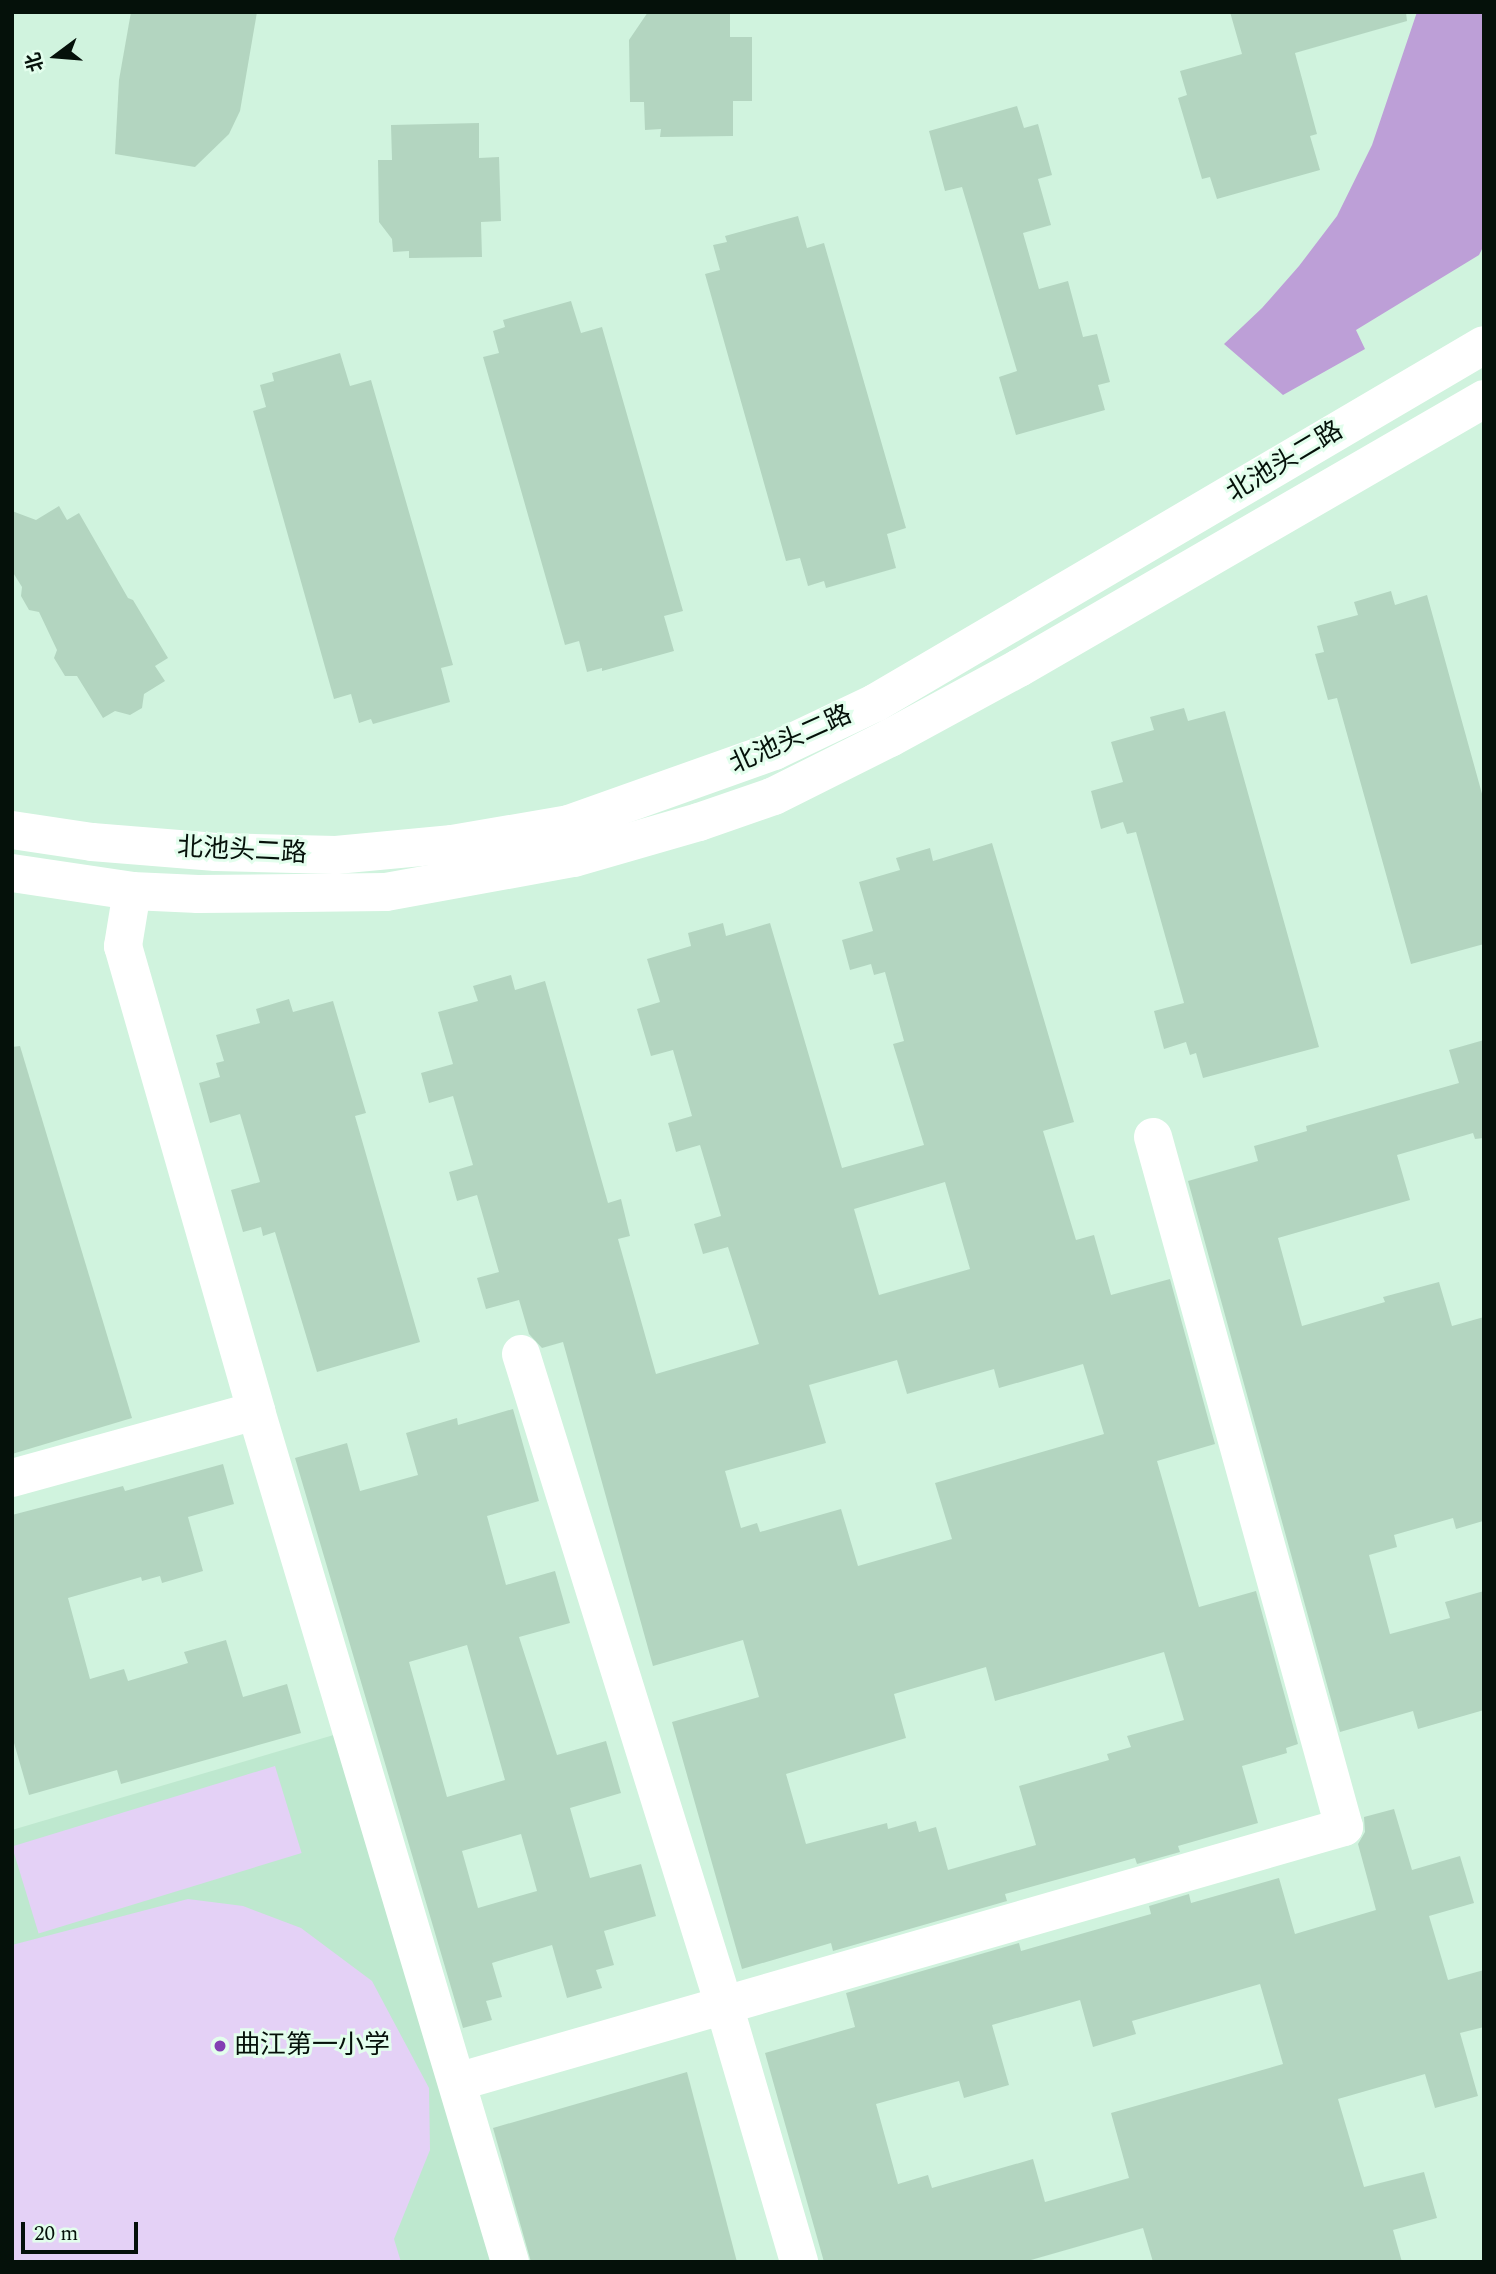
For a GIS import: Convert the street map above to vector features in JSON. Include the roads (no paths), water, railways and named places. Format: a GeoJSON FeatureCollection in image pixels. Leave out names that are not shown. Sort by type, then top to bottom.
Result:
{"type":"FeatureCollection","features":[{"type":"Feature","properties":{"kind":"street","name":"北池头二路"},"geometry":{"type":"LineString","coordinates":[[12,830],[147,846],[336,855],[452,844],[569,824],[774,751],[875,703],[1484,345]]}},
{"type":"Feature","properties":{"kind":"street","name":"北池头二路"},"geometry":{"type":"LineString","coordinates":[[12,873],[132,891],[198,894],[386,892],[574,858],[699,822],[774,796],[890,738],[1019,668],[1484,400]]}},
{"type":"Feature","properties":{"kind":"street"},"geometry":{"type":"LineString","coordinates":[[132,891],[123,946],[256,1411],[510,2262]]}},
{"type":"Feature","properties":{"kind":"street"},"geometry":{"type":"LineString","coordinates":[[457,2082],[1344,1827],[1153,1137]]}},
{"type":"Feature","properties":{"kind":"street"},"geometry":{"type":"LineString","coordinates":[[521,1354],[724,2005],[799,2262]]}},
{"type":"Feature","properties":{"kind":"street"},"geometry":{"type":"LineString","coordinates":[[12,1478],[256,1411]]}},
{"type":"Feature","properties":{"kind":"place","name":"曲江第一小学"},"geometry":{"type":"Point","coordinates":[220,2046]}}]}
